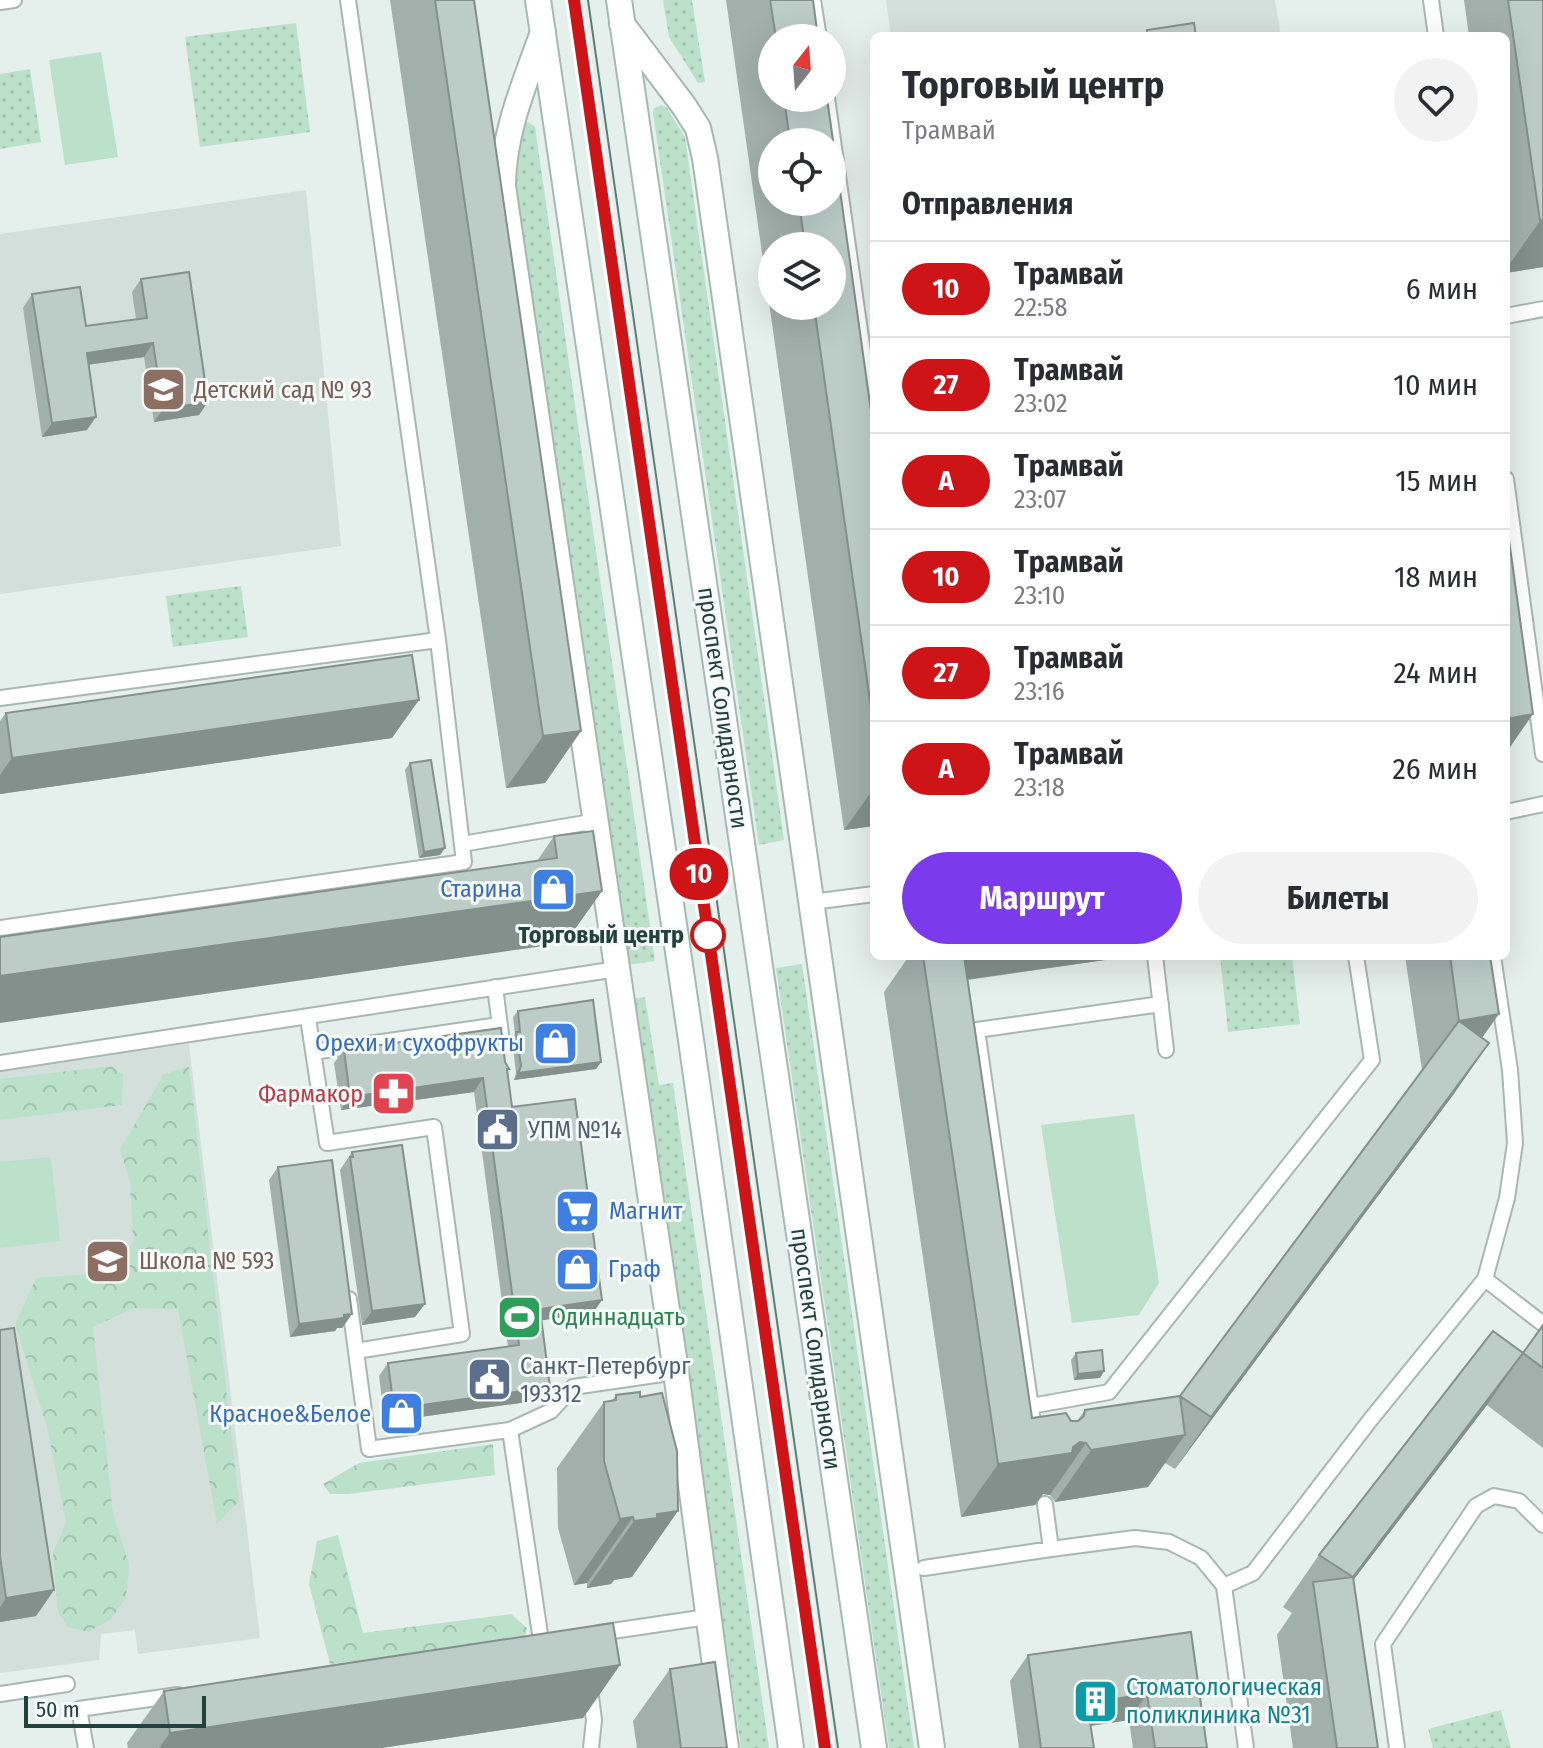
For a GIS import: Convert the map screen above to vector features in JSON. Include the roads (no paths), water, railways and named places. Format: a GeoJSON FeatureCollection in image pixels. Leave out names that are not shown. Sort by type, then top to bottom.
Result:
{"type":"FeatureCollection","features":[{"type":"Feature","properties":{"kind":"street"},"geometry":{"type":"LineString","coordinates":[[538,0],[691,1040],[791,1748]]}},
{"type":"Feature","properties":{"kind":"street"},"geometry":{"type":"LineString","coordinates":[[620,12],[698,128],[705,158],[932,1748]]}},
{"type":"Feature","properties":{"kind":"street","name":"проспект Солидарности"},"geometry":{"type":"LineString","coordinates":[[620,12],[874,1748]]}},
{"type":"Feature","properties":{"kind":"street"},"geometry":{"type":"LineString","coordinates":[[543,32],[507,134],[503,186],[676,1372],[726,1748]]}},
{"type":"Feature","properties":{"kind":"lane"},"geometry":{"type":"LineString","coordinates":[[0,2],[14,0]]}},
{"type":"Feature","properties":{"kind":"lane"},"geometry":{"type":"LineString","coordinates":[[0,928],[464,862],[438,640],[348,0]]}},
{"type":"Feature","properties":{"kind":"lane"},"geometry":{"type":"LineString","coordinates":[[813,0],[817,24]]}},
{"type":"Feature","properties":{"kind":"lane"},"geometry":{"type":"LineString","coordinates":[[1431,0],[1435,32]]}},
{"type":"Feature","properties":{"kind":"lane"},"geometry":{"type":"LineString","coordinates":[[829,112],[870,402]]}},
{"type":"Feature","properties":{"kind":"lane"},"geometry":{"type":"LineString","coordinates":[[1510,315],[1543,309]]}},
{"type":"Feature","properties":{"kind":"lane"},"geometry":{"type":"LineString","coordinates":[[1510,509],[1543,754]]}},
{"type":"Feature","properties":{"kind":"lane"},"geometry":{"type":"LineString","coordinates":[[0,698],[438,640]]}},
{"type":"Feature","properties":{"kind":"lane"},"geometry":{"type":"LineString","coordinates":[[1510,811],[1543,804]]}},
{"type":"Feature","properties":{"kind":"lane"},"geometry":{"type":"LineString","coordinates":[[462,844],[597,821]]}},
{"type":"Feature","properties":{"kind":"lane"},"geometry":{"type":"LineString","coordinates":[[812,902],[870,895]]}},
{"type":"Feature","properties":{"kind":"lane"},"geometry":{"type":"LineString","coordinates":[[1156,960],[1166,1050]]}},
{"type":"Feature","properties":{"kind":"lane"},"geometry":{"type":"LineString","coordinates":[[1031,1406],[1109,1392],[1372,1060],[1357,960]]}},
{"type":"Feature","properties":{"kind":"lane"},"geometry":{"type":"LineString","coordinates":[[1224,1586],[1253,1573],[1371,1419],[1485,1279],[1507,1198],[1515,1143],[1510,1070],[1494,960]]}},
{"type":"Feature","properties":{"kind":"lane"},"geometry":{"type":"LineString","coordinates":[[0,1063],[617,969]]}},
{"type":"Feature","properties":{"kind":"lane"},"geometry":{"type":"LineString","coordinates":[[495,987],[503,1050]]}},
{"type":"Feature","properties":{"kind":"lane"},"geometry":{"type":"LineString","coordinates":[[1038,1452],[977,1030],[1161,1004]]}},
{"type":"Feature","properties":{"kind":"lane"},"geometry":{"type":"LineString","coordinates":[[308,1018],[327,1143],[434,1127],[462,1334],[356,1351]]}},
{"type":"Feature","properties":{"kind":"lane"},"geometry":{"type":"LineString","coordinates":[[313,1052],[499,1025]]}},
{"type":"Feature","properties":{"kind":"lane"},"geometry":{"type":"LineString","coordinates":[[346,1278],[369,1449],[510,1430],[551,1411],[573,1387],[676,1372]]}},
{"type":"Feature","properties":{"kind":"lane"},"geometry":{"type":"LineString","coordinates":[[1485,1279],[1543,1324]]}},
{"type":"Feature","properties":{"kind":"lane"},"geometry":{"type":"LineString","coordinates":[[510,1430],[542,1641]]}},
{"type":"Feature","properties":{"kind":"lane"},"geometry":{"type":"LineString","coordinates":[[1397,1748],[1383,1644],[1476,1506],[1494,1496],[1519,1501],[1543,1525]]}},
{"type":"Feature","properties":{"kind":"lane"},"geometry":{"type":"LineString","coordinates":[[1045,1504],[1051,1549]]}},
{"type":"Feature","properties":{"kind":"lane"},"geometry":{"type":"LineString","coordinates":[[924,1568],[1135,1538],[1169,1542],[1201,1558],[1224,1586],[1246,1748]]}},
{"type":"Feature","properties":{"kind":"lane"},"geometry":{"type":"LineString","coordinates":[[582,1635],[707,1617]]}},
{"type":"Feature","properties":{"kind":"lane"},"geometry":{"type":"LineString","coordinates":[[588,1678],[594,1720],[591,1748]]}},
{"type":"Feature","properties":{"kind":"lane"},"geometry":{"type":"LineString","coordinates":[[0,1694],[67,1684]]}},
{"type":"Feature","properties":{"kind":"lane"},"geometry":{"type":"LineString","coordinates":[[86,1748],[79,1709],[187,1693]]}},
{"type":"Feature","properties":{"kind":"tram line"},"geometry":{"type":"LineString","coordinates":[[574,0],[825,1748]]}},
{"type":"Feature","properties":{"kind":"tram line","name":"10"},"geometry":{"type":"LineString","coordinates":[[574,0],[825,1748]]}},
{"type":"Feature","properties":{"kind":"tram line"},"geometry":{"type":"LineString","coordinates":[[588,0],[838,1748]]}},
{"type":"Feature","properties":{"kind":"place","name":"Детский сад № 93"},"geometry":{"type":"Point","coordinates":[163,390]}},
{"type":"Feature","properties":{"kind":"place","name":"Старина"},"geometry":{"type":"Point","coordinates":[553,889]}},
{"type":"Feature","properties":{"kind":"place","name":"Торговый центр"},"geometry":{"type":"Point","coordinates":[708,935]}},
{"type":"Feature","properties":{"kind":"place","name":"Орехи и сухофрукты"},"geometry":{"type":"Point","coordinates":[555,1043]}},
{"type":"Feature","properties":{"kind":"place","name":"Фармакор"},"geometry":{"type":"Point","coordinates":[394,1094]}},
{"type":"Feature","properties":{"kind":"place","name":"УПМ №14"},"geometry":{"type":"Point","coordinates":[497,1130]}},
{"type":"Feature","properties":{"kind":"place","name":"Магнит"},"geometry":{"type":"Point","coordinates":[578,1211]}},
{"type":"Feature","properties":{"kind":"place","name":"Школа № 593"},"geometry":{"type":"Point","coordinates":[108,1261]}},
{"type":"Feature","properties":{"kind":"place","name":"Граф"},"geometry":{"type":"Point","coordinates":[577,1269]}},
{"type":"Feature","properties":{"kind":"place","name":"Одиннадцать"},"geometry":{"type":"Point","coordinates":[520,1317]}},
{"type":"Feature","properties":{"kind":"place","name":"Санкт-Петербург 193312"},"geometry":{"type":"Point","coordinates":[489,1380]}},
{"type":"Feature","properties":{"kind":"place","name":"Красное&Белое"},"geometry":{"type":"Point","coordinates":[402,1414]}},
{"type":"Feature","properties":{"kind":"place","name":"Стоматологическая поликлиника №31"},"geometry":{"type":"Point","coordinates":[1095,1701]}}]}
